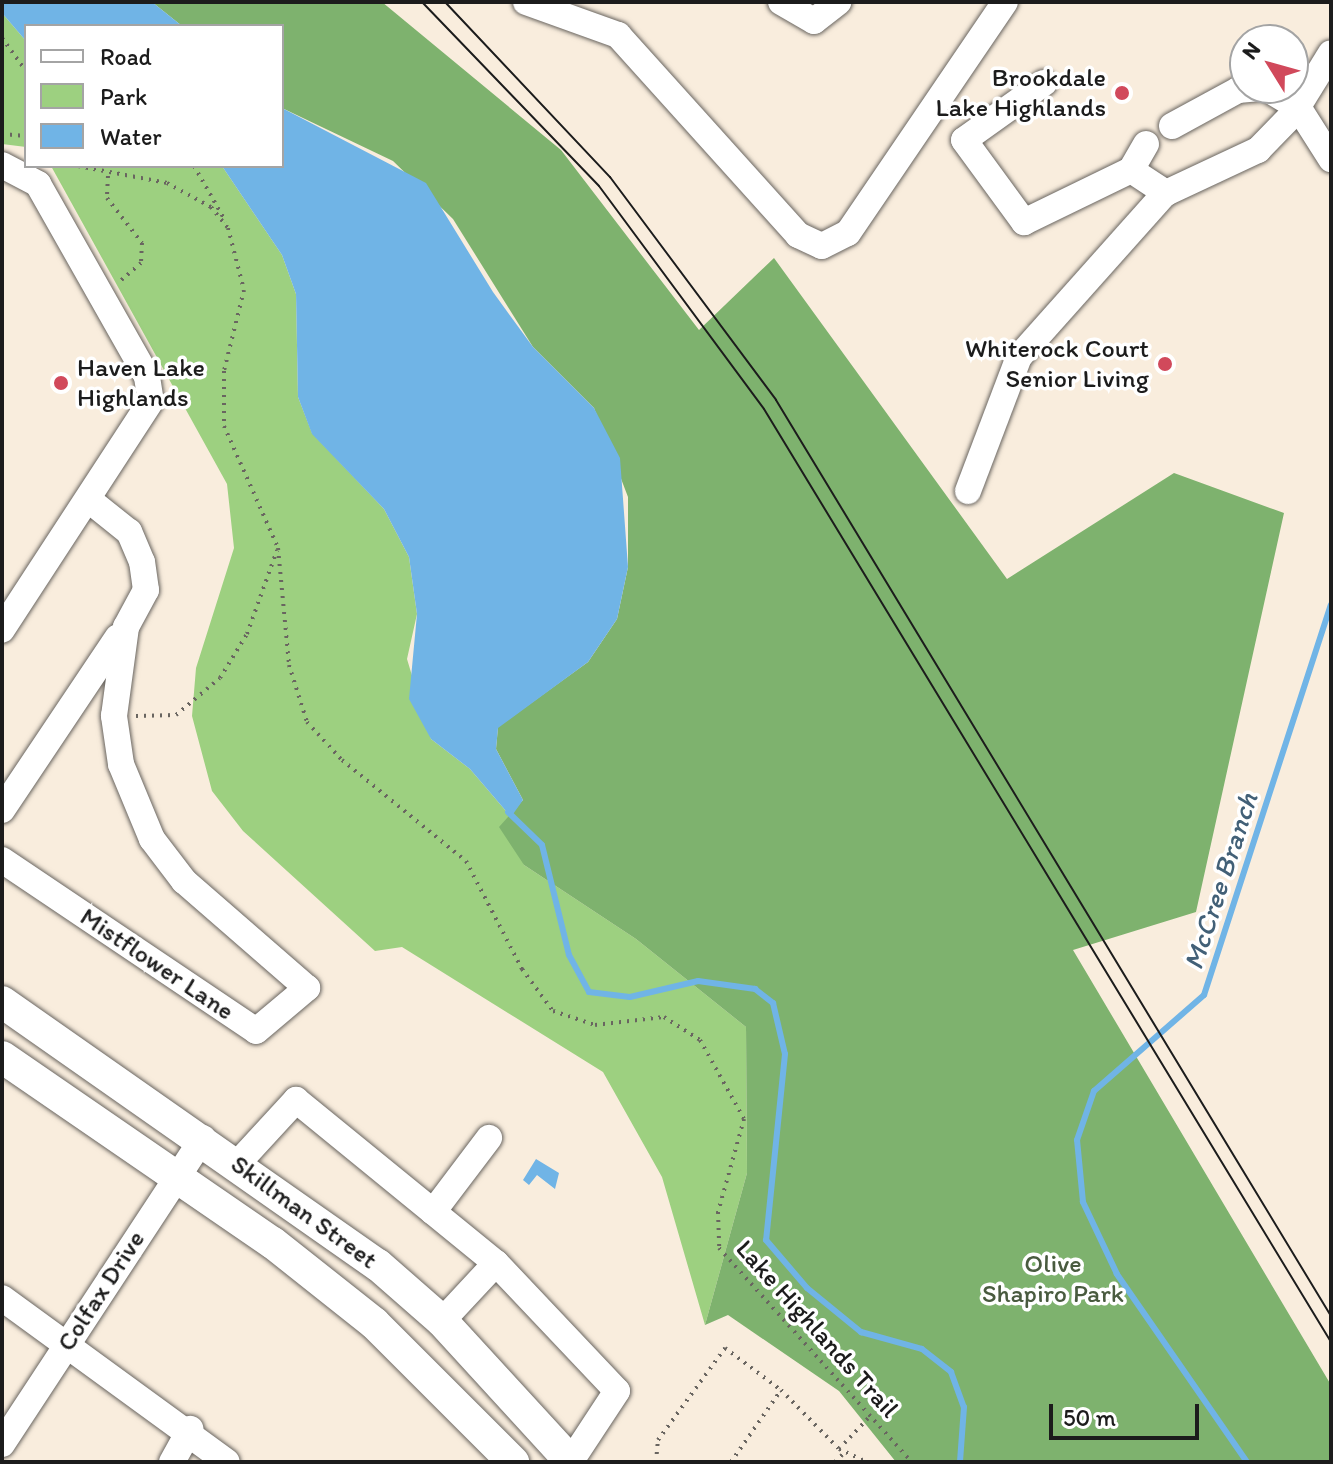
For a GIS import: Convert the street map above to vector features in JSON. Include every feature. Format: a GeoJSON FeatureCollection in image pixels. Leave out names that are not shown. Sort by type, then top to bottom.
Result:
{"type":"FeatureCollection","features":[{"type":"Feature","properties":{"kind":"main road","name":"Skillman Street"},"geometry":{"type":"LineString","coordinates":[[2,1002],[238,1163],[442,1321],[571,1462]]}},
{"type":"Feature","properties":{"kind":"main road","name":"Skillman Street"},"geometry":{"type":"LineString","coordinates":[[2,1057],[177,1176],[374,1323],[513,1462]]}},
{"type":"Feature","properties":{"kind":"street"},"geometry":{"type":"LineString","coordinates":[[526,2],[618,35],[798,235],[822,246],[848,233],[1005,2]]}},
{"type":"Feature","properties":{"kind":"street"},"geometry":{"type":"LineString","coordinates":[[781,2],[814,21],[838,2]]}},
{"type":"Feature","properties":{"kind":"street"},"geometry":{"type":"LineString","coordinates":[[968,491],[1019,357],[1165,193],[1258,150],[1298,107],[1331,53]]}},
{"type":"Feature","properties":{"kind":"street"},"geometry":{"type":"LineString","coordinates":[[1044,83],[964,140],[1010,210],[1024,222],[1040,218],[1131,170],[1146,144]]}},
{"type":"Feature","properties":{"kind":"street"},"geometry":{"type":"LineString","coordinates":[[1172,126],[1229,95]]}},
{"type":"Feature","properties":{"kind":"street"},"geometry":{"type":"LineString","coordinates":[[1293,104],[1298,107],[1331,159]]}},
{"type":"Feature","properties":{"kind":"street"},"geometry":{"type":"LineString","coordinates":[[2,165],[38,184],[147,377],[151,401],[2,630]]}},
{"type":"Feature","properties":{"kind":"street"},"geometry":{"type":"LineString","coordinates":[[1131,170],[1165,193]]}},
{"type":"Feature","properties":{"kind":"street"},"geometry":{"type":"LineString","coordinates":[[2,810],[126,627],[146,590],[142,562],[129,532],[89,500]]}},
{"type":"Feature","properties":{"kind":"street"},"geometry":{"type":"LineString","coordinates":[[114,716],[126,627]]}},
{"type":"Feature","properties":{"kind":"street","name":"Mistflower Lane"},"geometry":{"type":"LineString","coordinates":[[2,860],[256,1031],[307,988],[184,881],[152,839],[121,764],[114,716]]}},
{"type":"Feature","properties":{"kind":"street"},"geometry":{"type":"LineString","coordinates":[[238,1163],[296,1100],[496,1263],[617,1391],[571,1462]]}},
{"type":"Feature","properties":{"kind":"street","name":"Colfax Drive"},"geometry":{"type":"LineString","coordinates":[[2,1444],[203,1138]]}},
{"type":"Feature","properties":{"kind":"street"},"geometry":{"type":"LineString","coordinates":[[433,1212],[489,1138]]}},
{"type":"Feature","properties":{"kind":"street"},"geometry":{"type":"LineString","coordinates":[[442,1321],[496,1263]]}},
{"type":"Feature","properties":{"kind":"street"},"geometry":{"type":"LineString","coordinates":[[2,1298],[68,1341],[190,1429],[227,1462]]}},
{"type":"Feature","properties":{"kind":"street"},"geometry":{"type":"LineString","coordinates":[[172,1462],[190,1429]]}},
{"type":"Feature","properties":{"kind":"path"},"geometry":{"type":"LineString","coordinates":[[2,38],[24,68]]}},
{"type":"Feature","properties":{"kind":"path"},"geometry":{"type":"LineString","coordinates":[[2,134],[24,136]]}},
{"type":"Feature","properties":{"kind":"path"},"geometry":{"type":"LineString","coordinates":[[84,168],[108,176],[143,177],[188,192],[228,228]]}},
{"type":"Feature","properties":{"kind":"path","name":"Lake Highlands Trail"},"geometry":{"type":"LineString","coordinates":[[195,168],[228,228],[244,290],[224,371],[224,426],[278,548],[289,665],[307,722],[342,760],[466,861],[553,1011],[595,1025],[664,1017],[700,1040],[744,1119],[718,1212],[719,1248],[912,1462]]}},
{"type":"Feature","properties":{"kind":"path"},"geometry":{"type":"LineString","coordinates":[[99,292],[133,275],[143,253],[139,233],[107,198],[108,176]]}},
{"type":"Feature","properties":{"kind":"path"},"geometry":{"type":"LineString","coordinates":[[114,716],[176,715],[220,678],[247,634],[278,548]]}},
{"type":"Feature","properties":{"kind":"path"},"geometry":{"type":"LineString","coordinates":[[656,1462],[658,1440],[725,1348],[781,1390],[842,1450],[867,1462]]}},
{"type":"Feature","properties":{"kind":"path"},"geometry":{"type":"LineString","coordinates":[[731,1462],[781,1390]]}},
{"type":"Feature","properties":{"kind":"path"},"geometry":{"type":"LineString","coordinates":[[835,1462],[871,1415]]}},
{"type":"Feature","properties":{"kind":"green space","name":"Olive Shapiro Park"},"geometry":{"type":"Polygon","coordinates":[[[152,2],[382,2],[561,150],[699,330],[774,258],[1007,579],[1174,473],[1284,513],[1196,912],[1073,950],[1331,1385],[1331,1462],[896,1462],[839,1391],[728,1315],[705,1325],[747,1173],[746,1027],[636,939],[524,865],[499,827],[523,800],[496,749],[498,727],[588,662],[617,619],[628,567],[628,497],[594,408],[533,347],[453,219],[393,161],[284,109],[284,24],[180,24],[152,2]]]}},
{"type":"Feature","properties":{"kind":"green space"},"geometry":{"type":"Polygon","coordinates":[[[2,13],[24,39],[24,147],[2,144],[2,13]]]}},
{"type":"Feature","properties":{"kind":"green space"},"geometry":{"type":"Polygon","coordinates":[[[52,168],[223,168],[282,255],[296,294],[298,397],[312,433],[384,509],[409,557],[417,614],[407,659],[431,739],[470,769],[511,817],[524,865],[636,939],[746,1027],[747,1173],[705,1325],[662,1177],[603,1072],[402,947],[375,951],[243,831],[212,791],[192,716],[196,668],[234,548],[227,484],[52,168]]]}},
{"type":"Feature","properties":{"kind":"water"},"geometry":{"type":"Polygon","coordinates":[[[2,2],[152,2],[180,24],[24,24],[24,39],[2,13],[2,2]]]}},
{"type":"Feature","properties":{"kind":"water"},"geometry":{"type":"Polygon","coordinates":[[[284,109],[426,183],[493,292],[533,347],[594,408],[620,458],[628,567],[617,619],[588,662],[498,728],[496,749],[523,800],[511,817],[470,769],[431,739],[409,699],[417,614],[409,557],[384,509],[312,434],[298,397],[296,294],[282,255],[223,168],[284,168],[284,109]]]}},
{"type":"Feature","properties":{"kind":"water"},"geometry":{"type":"Polygon","coordinates":[[[536,1159],[559,1173],[555,1189],[537,1175],[529,1185],[523,1180],[536,1159]]]}},
{"type":"Feature","properties":{"kind":"waterway","name":"McCree Branch"},"geometry":{"type":"LineString","coordinates":[[1247,1462],[1117,1274],[1083,1202],[1077,1140],[1094,1091],[1204,995],[1331,605]]}},
{"type":"Feature","properties":{"kind":"waterway"},"geometry":{"type":"LineString","coordinates":[[508,812],[542,845],[569,955],[589,992],[630,997],[698,981],[755,989],[773,1003],[785,1054],[766,1240],[807,1288],[861,1332],[922,1349],[951,1372],[964,1407],[960,1462]]}},
{"type":"Feature","properties":{"kind":"tram line"},"geometry":{"type":"LineString","coordinates":[[422,2],[599,186],[764,409],[1331,1342]]}},
{"type":"Feature","properties":{"kind":"tram line"},"geometry":{"type":"LineString","coordinates":[[445,2],[610,177],[776,400],[1331,1316]]}},
{"type":"Feature","properties":{"kind":"place","name":"Brookdale Lake Highlands"},"geometry":{"type":"Point","coordinates":[1122,93]}},
{"type":"Feature","properties":{"kind":"place","name":"Whiterock Court Senior Living"},"geometry":{"type":"Point","coordinates":[1165,364]}},
{"type":"Feature","properties":{"kind":"place","name":"Haven Lake Highlands"},"geometry":{"type":"Point","coordinates":[61,383]}}]}
